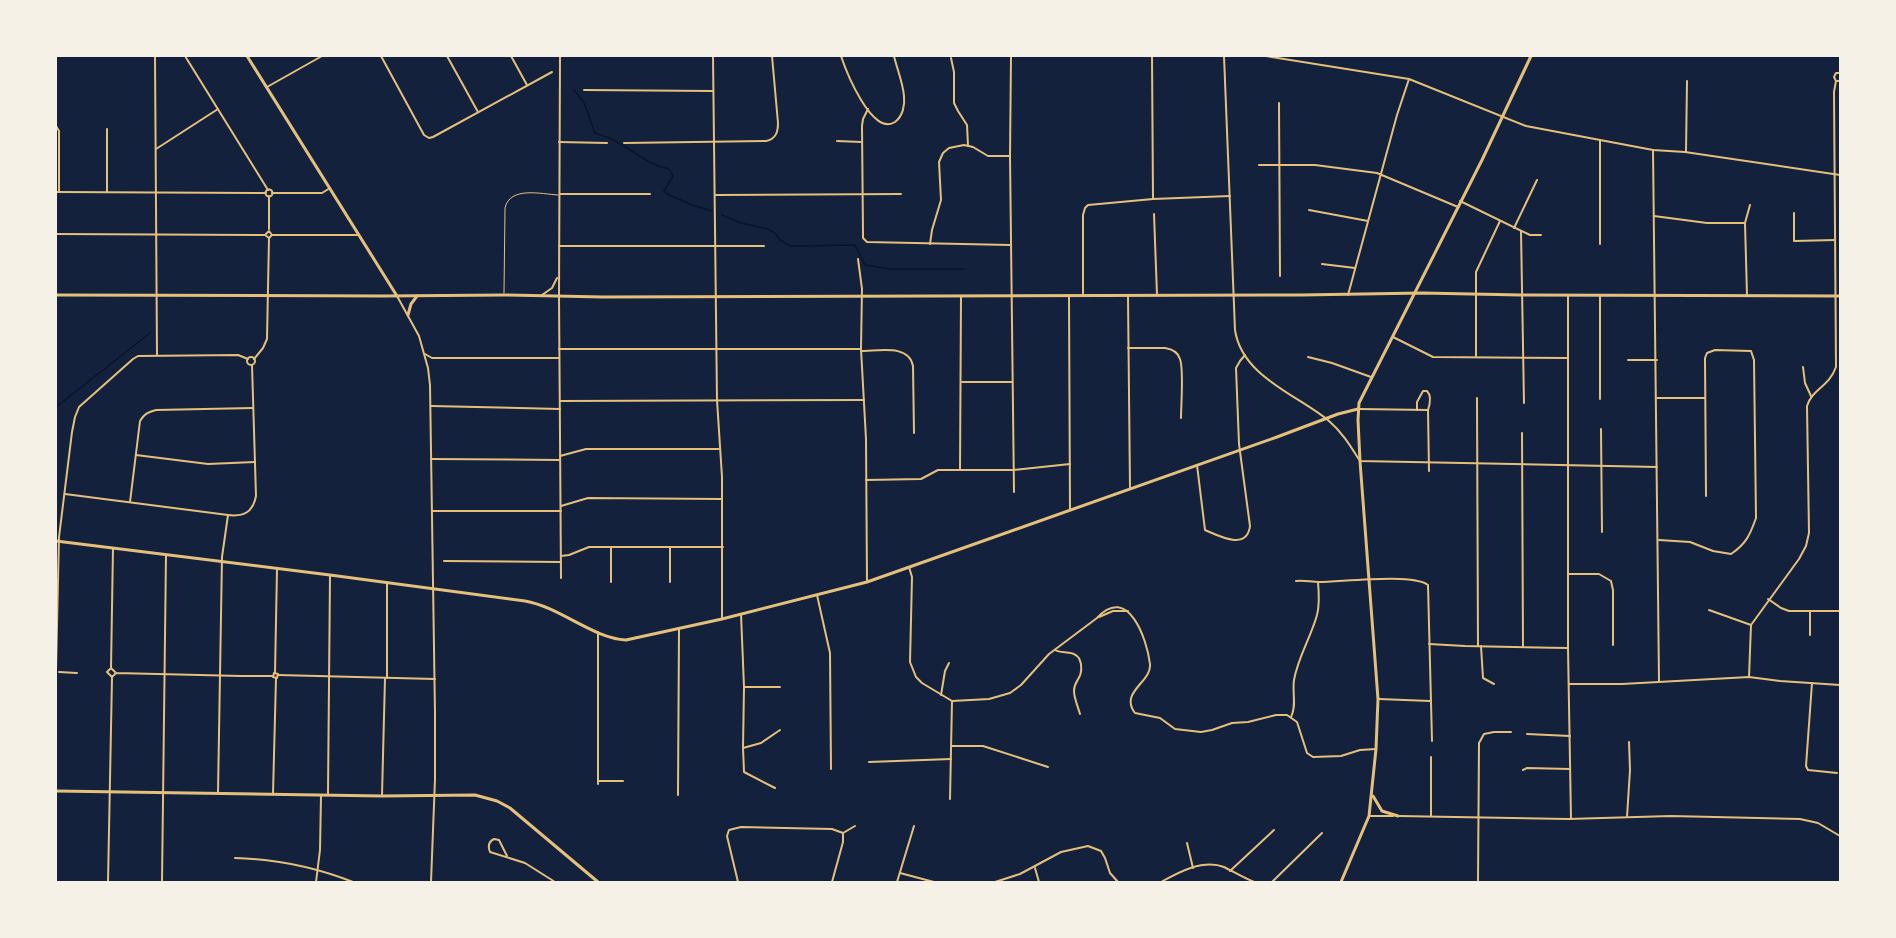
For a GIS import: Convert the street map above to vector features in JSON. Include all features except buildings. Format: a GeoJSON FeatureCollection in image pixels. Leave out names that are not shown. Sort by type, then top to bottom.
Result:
{"type":"FeatureCollection","features":[{"type":"Feature","properties":{"kind":"main road"},"geometry":{"type":"LineString","coordinates":[[247,56],[397,296]]}},
{"type":"Feature","properties":{"kind":"main road"},"geometry":{"type":"LineString","coordinates":[[1341,882],[1369,816],[1376,749],[1378,699],[1360,462],[1358,409],[1360,399],[1458,207],[1531,56]]}},
{"type":"Feature","properties":{"kind":"main road"},"geometry":{"type":"LineString","coordinates":[[56,295],[716,297],[1414,293],[1521,296],[1840,296]]}},
{"type":"Feature","properties":{"kind":"main road"},"geometry":{"type":"LineString","coordinates":[[408,315],[411,304],[418,295]]}},
{"type":"Feature","properties":{"kind":"main road"},"geometry":{"type":"LineString","coordinates":[[57,542],[531,602],[598,632],[626,640],[722,619],[867,582],[1358,409]]}},
{"type":"Feature","properties":{"kind":"main road"},"geometry":{"type":"LineString","coordinates":[[56,790],[382,796],[475,795],[497,801],[522,817],[598,882]]}},
{"type":"Feature","properties":{"kind":"main road"},"geometry":{"type":"LineString","coordinates":[[1372,794],[1382,811],[1398,816]]}},
{"type":"Feature","properties":{"kind":"street"},"geometry":{"type":"LineString","coordinates":[[56,56],[65,56]]}},
{"type":"Feature","properties":{"kind":"street"},"geometry":{"type":"LineString","coordinates":[[128,56],[155,56],[158,234],[157,355]]}},
{"type":"Feature","properties":{"kind":"street"},"geometry":{"type":"LineString","coordinates":[[185,56],[267,191],[269,231],[272,235]]}},
{"type":"Feature","properties":{"kind":"street"},"geometry":{"type":"LineString","coordinates":[[267,87],[320,56]]}},
{"type":"Feature","properties":{"kind":"street"},"geometry":{"type":"LineString","coordinates":[[381,56],[424,135],[429,138],[552,72]]}},
{"type":"Feature","properties":{"kind":"street"},"geometry":{"type":"LineString","coordinates":[[447,56],[478,112]]}},
{"type":"Feature","properties":{"kind":"street"},"geometry":{"type":"LineString","coordinates":[[511,56],[528,85]]}},
{"type":"Feature","properties":{"kind":"street"},"geometry":{"type":"LineString","coordinates":[[560,56],[558,195],[561,578]]}},
{"type":"Feature","properties":{"kind":"street"},"geometry":{"type":"LineString","coordinates":[[713,56],[717,400],[723,547],[722,619]]}},
{"type":"Feature","properties":{"kind":"street"},"geometry":{"type":"LineString","coordinates":[[624,144],[766,141],[776,136],[778,123],[772,56]]}},
{"type":"Feature","properties":{"kind":"street"},"geometry":{"type":"LineString","coordinates":[[842,56],[849,78],[868,109],[879,121],[886,124],[895,122],[902,113],[904,94],[894,56]]}},
{"type":"Feature","properties":{"kind":"street"},"geometry":{"type":"LineString","coordinates":[[1011,56],[1010,245],[1014,492]]}},
{"type":"Feature","properties":{"kind":"street"},"geometry":{"type":"LineString","coordinates":[[1152,56],[1153,199]]}},
{"type":"Feature","properties":{"kind":"street"},"geometry":{"type":"LineString","coordinates":[[1224,56],[1236,334],[1245,355],[1258,371],[1272,383],[1327,419],[1344,436],[1360,462],[1657,467]]}},
{"type":"Feature","properties":{"kind":"street"},"geometry":{"type":"LineString","coordinates":[[1266,56],[1409,79],[1526,126],[1653,150],[1686,152],[1840,175]]}},
{"type":"Feature","properties":{"kind":"street"},"geometry":{"type":"LineString","coordinates":[[951,58],[954,72],[954,103],[968,125],[968,146]]}},
{"type":"Feature","properties":{"kind":"street"},"geometry":{"type":"LineString","coordinates":[[1749,677],[1751,625],[1799,559],[1809,533],[1807,410],[1811,396],[1828,382],[1836,367],[1834,85],[1838,81],[1834,75],[1837,72],[1840,73]]}},
{"type":"Feature","properties":{"kind":"street"},"geometry":{"type":"LineString","coordinates":[[1348,295],[1409,79]]}},
{"type":"Feature","properties":{"kind":"street"},"geometry":{"type":"LineString","coordinates":[[1686,152],[1687,81]]}},
{"type":"Feature","properties":{"kind":"street"},"geometry":{"type":"LineString","coordinates":[[584,90],[714,91]]}},
{"type":"Feature","properties":{"kind":"street"},"geometry":{"type":"LineString","coordinates":[[1279,103],[1280,276]]}},
{"type":"Feature","properties":{"kind":"street"},"geometry":{"type":"LineString","coordinates":[[156,148],[218,109]]}},
{"type":"Feature","properties":{"kind":"street"},"geometry":{"type":"LineString","coordinates":[[868,109],[862,122],[863,234],[867,242],[1010,245]]}},
{"type":"Feature","properties":{"kind":"street"},"geometry":{"type":"LineString","coordinates":[[56,126],[59,132],[57,192],[156,193],[271,190],[272,193],[322,193],[330,188]]}},
{"type":"Feature","properties":{"kind":"street"},"geometry":{"type":"LineString","coordinates":[[107,129],[107,192]]}},
{"type":"Feature","properties":{"kind":"street"},"geometry":{"type":"LineString","coordinates":[[837,141],[862,142]]}},
{"type":"Feature","properties":{"kind":"street"},"geometry":{"type":"LineString","coordinates":[[1600,141],[1600,244]]}},
{"type":"Feature","properties":{"kind":"street"},"geometry":{"type":"LineString","coordinates":[[559,142],[608,143]]}},
{"type":"Feature","properties":{"kind":"street"},"geometry":{"type":"LineString","coordinates":[[930,244],[941,195],[940,157],[949,148],[968,146],[988,156],[1010,156]]}},
{"type":"Feature","properties":{"kind":"street"},"geometry":{"type":"LineString","coordinates":[[1653,150],[1659,681]]}},
{"type":"Feature","properties":{"kind":"street"},"geometry":{"type":"LineString","coordinates":[[1259,165],[1334,167],[1381,174],[1458,207]]}},
{"type":"Feature","properties":{"kind":"street"},"geometry":{"type":"LineString","coordinates":[[1514,228],[1537,180]]}},
{"type":"Feature","properties":{"kind":"street"},"geometry":{"type":"LineString","coordinates":[[269,196],[272,193]]}},
{"type":"Feature","properties":{"kind":"street"},"geometry":{"type":"LineString","coordinates":[[558,195],[651,194]]}},
{"type":"Feature","properties":{"kind":"street"},"geometry":{"type":"LineString","coordinates":[[716,195],[901,194]]}},
{"type":"Feature","properties":{"kind":"street"},"geometry":{"type":"LineString","coordinates":[[1083,296],[1083,215],[1085,208],[1092,204],[1230,196]]}},
{"type":"Feature","properties":{"kind":"street"},"geometry":{"type":"LineString","coordinates":[[1460,201],[1530,235],[1541,235]]}},
{"type":"Feature","properties":{"kind":"street"},"geometry":{"type":"LineString","coordinates":[[1747,295],[1745,223],[1750,205]]}},
{"type":"Feature","properties":{"kind":"street"},"geometry":{"type":"LineString","coordinates":[[1309,210],[1369,222]]}},
{"type":"Feature","properties":{"kind":"street"},"geometry":{"type":"LineString","coordinates":[[1154,213],[1157,295]]}},
{"type":"Feature","properties":{"kind":"street"},"geometry":{"type":"LineString","coordinates":[[1794,213],[1794,241],[1835,240]]}},
{"type":"Feature","properties":{"kind":"street"},"geometry":{"type":"LineString","coordinates":[[1654,216],[1707,223],[1745,223]]}},
{"type":"Feature","properties":{"kind":"street"},"geometry":{"type":"LineString","coordinates":[[1476,357],[1477,270],[1500,221]]}},
{"type":"Feature","properties":{"kind":"street"},"geometry":{"type":"LineString","coordinates":[[265,235],[269,231]]}},
{"type":"Feature","properties":{"kind":"street"},"geometry":{"type":"LineString","coordinates":[[1521,231],[1524,403]]}},
{"type":"Feature","properties":{"kind":"street"},"geometry":{"type":"LineString","coordinates":[[56,234],[265,235],[269,238]]}},
{"type":"Feature","properties":{"kind":"street"},"geometry":{"type":"LineString","coordinates":[[65,494],[228,515],[242,515],[252,509],[256,496],[252,365],[267,339],[269,238],[272,235],[359,235]]}},
{"type":"Feature","properties":{"kind":"street"},"geometry":{"type":"LineString","coordinates":[[559,246],[764,246]]}},
{"type":"Feature","properties":{"kind":"street"},"geometry":{"type":"LineString","coordinates":[[858,259],[862,296],[861,350],[867,582]]}},
{"type":"Feature","properties":{"kind":"street"},"geometry":{"type":"LineString","coordinates":[[1322,264],[1356,268]]}},
{"type":"Feature","properties":{"kind":"street"},"geometry":{"type":"LineString","coordinates":[[541,296],[553,286],[559,275]]}},
{"type":"Feature","properties":{"kind":"street"},"geometry":{"type":"LineString","coordinates":[[1568,295],[1568,648],[1571,819]]}},
{"type":"Feature","properties":{"kind":"street"},"geometry":{"type":"LineString","coordinates":[[1600,295],[1600,399]]}},
{"type":"Feature","properties":{"kind":"street"},"geometry":{"type":"LineString","coordinates":[[397,296],[417,330],[430,377],[435,679],[431,882]]}},
{"type":"Feature","properties":{"kind":"street"},"geometry":{"type":"LineString","coordinates":[[960,470],[961,296]]}},
{"type":"Feature","properties":{"kind":"street"},"geometry":{"type":"LineString","coordinates":[[1069,296],[1071,510]]}},
{"type":"Feature","properties":{"kind":"street"},"geometry":{"type":"LineString","coordinates":[[1128,296],[1130,489]]}},
{"type":"Feature","properties":{"kind":"street"},"geometry":{"type":"LineString","coordinates":[[1392,336],[1433,357],[1568,358]]}},
{"type":"Feature","properties":{"kind":"street"},"geometry":{"type":"LineString","coordinates":[[1128,348],[1168,348],[1178,355],[1181,364],[1181,418]]}},
{"type":"Feature","properties":{"kind":"street"},"geometry":{"type":"LineString","coordinates":[[559,349],[902,351],[911,358],[913,366],[914,433]]}},
{"type":"Feature","properties":{"kind":"street"},"geometry":{"type":"LineString","coordinates":[[1659,540],[1689,542],[1713,551],[1731,554],[1750,536],[1756,518],[1754,355],[1751,351],[1715,350],[1707,353],[1704,363],[1707,496]]}},
{"type":"Feature","properties":{"kind":"street"},"geometry":{"type":"LineString","coordinates":[[424,354],[432,358],[559,358]]}},
{"type":"Feature","properties":{"kind":"street"},"geometry":{"type":"LineString","coordinates":[[56,730],[57,542],[75,417],[79,407],[133,359],[144,355],[238,356],[254,359]]}},
{"type":"Feature","properties":{"kind":"street"},"geometry":{"type":"LineString","coordinates":[[1197,465],[1205,530],[1222,537],[1240,540],[1248,534],[1250,526],[1240,451],[1236,368],[1245,355]]}},
{"type":"Feature","properties":{"kind":"street"},"geometry":{"type":"LineString","coordinates":[[1308,357],[1371,377]]}},
{"type":"Feature","properties":{"kind":"street"},"geometry":{"type":"LineString","coordinates":[[248,359],[248,363],[252,365]]}},
{"type":"Feature","properties":{"kind":"street"},"geometry":{"type":"LineString","coordinates":[[1628,360],[1657,360]]}},
{"type":"Feature","properties":{"kind":"street"},"geometry":{"type":"LineString","coordinates":[[1803,367],[1805,383],[1811,396]]}},
{"type":"Feature","properties":{"kind":"street"},"geometry":{"type":"LineString","coordinates":[[962,381],[1012,382]]}},
{"type":"Feature","properties":{"kind":"street"},"geometry":{"type":"LineString","coordinates":[[1417,410],[1420,393],[1424,390],[1430,394],[1429,471]]}},
{"type":"Feature","properties":{"kind":"street"},"geometry":{"type":"LineString","coordinates":[[1477,398],[1479,646],[1483,678],[1494,684]]}},
{"type":"Feature","properties":{"kind":"street"},"geometry":{"type":"LineString","coordinates":[[1657,398],[1705,398]]}},
{"type":"Feature","properties":{"kind":"street"},"geometry":{"type":"LineString","coordinates":[[560,401],[864,400]]}},
{"type":"Feature","properties":{"kind":"street"},"geometry":{"type":"LineString","coordinates":[[430,406],[560,409]]}},
{"type":"Feature","properties":{"kind":"street"},"geometry":{"type":"LineString","coordinates":[[130,502],[140,421],[148,412],[253,408]]}},
{"type":"Feature","properties":{"kind":"street"},"geometry":{"type":"LineString","coordinates":[[1358,409],[1428,410]]}},
{"type":"Feature","properties":{"kind":"street"},"geometry":{"type":"LineString","coordinates":[[1600,429],[1602,532]]}},
{"type":"Feature","properties":{"kind":"street"},"geometry":{"type":"LineString","coordinates":[[1522,433],[1522,647]]}},
{"type":"Feature","properties":{"kind":"street"},"geometry":{"type":"LineString","coordinates":[[560,456],[586,449],[719,449]]}},
{"type":"Feature","properties":{"kind":"street"},"geometry":{"type":"LineString","coordinates":[[136,455],[208,464],[255,462]]}},
{"type":"Feature","properties":{"kind":"street"},"geometry":{"type":"LineString","coordinates":[[431,459],[560,460]]}},
{"type":"Feature","properties":{"kind":"street"},"geometry":{"type":"LineString","coordinates":[[866,480],[921,479],[936,470],[1012,470],[1070,464]]}},
{"type":"Feature","properties":{"kind":"street"},"geometry":{"type":"LineString","coordinates":[[561,506],[588,498],[722,499]]}},
{"type":"Feature","properties":{"kind":"street"},"geometry":{"type":"LineString","coordinates":[[432,511],[561,511]]}},
{"type":"Feature","properties":{"kind":"street"},"geometry":{"type":"LineString","coordinates":[[218,793],[222,562],[228,515]]}},
{"type":"Feature","properties":{"kind":"street"},"geometry":{"type":"LineString","coordinates":[[611,546],[611,582]]}},
{"type":"Feature","properties":{"kind":"street"},"geometry":{"type":"LineString","coordinates":[[561,556],[587,547],[723,547]]}},
{"type":"Feature","properties":{"kind":"street"},"geometry":{"type":"LineString","coordinates":[[670,547],[670,582]]}},
{"type":"Feature","properties":{"kind":"street"},"geometry":{"type":"LineString","coordinates":[[112,677],[107,672],[111,668],[113,548]]}},
{"type":"Feature","properties":{"kind":"street"},"geometry":{"type":"LineString","coordinates":[[162,882],[166,554]]}},
{"type":"Feature","properties":{"kind":"street"},"geometry":{"type":"LineString","coordinates":[[444,561],[561,562]]}},
{"type":"Feature","properties":{"kind":"street"},"geometry":{"type":"LineString","coordinates":[[909,567],[912,577],[910,662],[921,683],[952,700],[989,699],[1005,695],[1021,685],[1038,664],[1103,612],[1112,608],[1125,608],[1138,624],[1150,664],[1149,675],[1133,693],[1131,706],[1135,713],[1160,718],[1175,729],[1201,732],[1232,723],[1287,715],[1300,730],[1307,753],[1313,757],[1335,757],[1360,750],[1376,749]]}},
{"type":"Feature","properties":{"kind":"street"},"geometry":{"type":"LineString","coordinates":[[273,794],[277,569]]}},
{"type":"Feature","properties":{"kind":"street"},"geometry":{"type":"LineString","coordinates":[[1568,574],[1599,574],[1611,581],[1613,645]]}},
{"type":"Feature","properties":{"kind":"street"},"geometry":{"type":"LineString","coordinates":[[328,795],[330,575]]}},
{"type":"Feature","properties":{"kind":"street"},"geometry":{"type":"LineString","coordinates":[[1296,581],[1368,579],[1419,581],[1428,585],[1432,741]]}},
{"type":"Feature","properties":{"kind":"street"},"geometry":{"type":"LineString","coordinates":[[382,796],[387,582]]}},
{"type":"Feature","properties":{"kind":"street"},"geometry":{"type":"LineString","coordinates":[[1291,717],[1294,711],[1296,672],[1317,614],[1318,582]]}},
{"type":"Feature","properties":{"kind":"street"},"geometry":{"type":"LineString","coordinates":[[817,595],[830,653],[831,769]]}},
{"type":"Feature","properties":{"kind":"street"},"geometry":{"type":"LineString","coordinates":[[1768,599],[1789,611],[1840,611]]}},
{"type":"Feature","properties":{"kind":"street"},"geometry":{"type":"LineString","coordinates":[[1709,610],[1751,625]]}},
{"type":"Feature","properties":{"kind":"street"},"geometry":{"type":"LineString","coordinates":[[1810,612],[1810,635]]}},
{"type":"Feature","properties":{"kind":"street"},"geometry":{"type":"LineString","coordinates":[[741,614],[744,772],[775,788]]}},
{"type":"Feature","properties":{"kind":"street"},"geometry":{"type":"LineString","coordinates":[[678,795],[679,629]]}},
{"type":"Feature","properties":{"kind":"street"},"geometry":{"type":"LineString","coordinates":[[598,632],[598,783],[623,782]]}},
{"type":"Feature","properties":{"kind":"street"},"geometry":{"type":"LineString","coordinates":[[1429,644],[1568,648]]}},
{"type":"Feature","properties":{"kind":"street"},"geometry":{"type":"LineString","coordinates":[[1054,650],[1072,653],[1080,660],[1082,673],[1074,687],[1080,714]]}},
{"type":"Feature","properties":{"kind":"street"},"geometry":{"type":"LineString","coordinates":[[940,695],[945,670],[949,663]]}},
{"type":"Feature","properties":{"kind":"street"},"geometry":{"type":"LineString","coordinates":[[111,668],[116,672],[220,676],[435,679]]}},
{"type":"Feature","properties":{"kind":"street"},"geometry":{"type":"LineString","coordinates":[[108,882],[112,677],[116,672]]}},
{"type":"Feature","properties":{"kind":"street"},"geometry":{"type":"LineString","coordinates":[[57,674],[77,673]]}},
{"type":"Feature","properties":{"kind":"street"},"geometry":{"type":"LineString","coordinates":[[1569,684],[1622,684],[1749,677],[1840,685]]}},
{"type":"Feature","properties":{"kind":"street"},"geometry":{"type":"LineString","coordinates":[[1812,683],[1806,766],[1813,772],[1837,773]]}},
{"type":"Feature","properties":{"kind":"street"},"geometry":{"type":"LineString","coordinates":[[744,687],[780,687]]}},
{"type":"Feature","properties":{"kind":"street"},"geometry":{"type":"LineString","coordinates":[[1378,699],[1430,701]]}},
{"type":"Feature","properties":{"kind":"street"},"geometry":{"type":"LineString","coordinates":[[950,799],[952,700]]}},
{"type":"Feature","properties":{"kind":"street"},"geometry":{"type":"LineString","coordinates":[[743,748],[761,743],[780,730]]}},
{"type":"Feature","properties":{"kind":"street"},"geometry":{"type":"LineString","coordinates":[[1478,882],[1479,742],[1484,734],[1511,732]]}},
{"type":"Feature","properties":{"kind":"street"},"geometry":{"type":"LineString","coordinates":[[1527,734],[1570,736]]}},
{"type":"Feature","properties":{"kind":"street"},"geometry":{"type":"LineString","coordinates":[[1626,817],[1630,770],[1629,742]]}},
{"type":"Feature","properties":{"kind":"street"},"geometry":{"type":"LineString","coordinates":[[951,746],[983,746],[1048,767]]}},
{"type":"Feature","properties":{"kind":"street"},"geometry":{"type":"LineString","coordinates":[[1431,757],[1431,816]]}},
{"type":"Feature","properties":{"kind":"street"},"geometry":{"type":"LineString","coordinates":[[869,762],[951,759]]}},
{"type":"Feature","properties":{"kind":"street"},"geometry":{"type":"LineString","coordinates":[[1523,770],[1527,768],[1570,769]]}},
{"type":"Feature","properties":{"kind":"street"},"geometry":{"type":"LineString","coordinates":[[316,882],[321,795]]}},
{"type":"Feature","properties":{"kind":"street"},"geometry":{"type":"LineString","coordinates":[[1369,816],[1800,819],[1818,823],[1840,836]]}},
{"type":"Feature","properties":{"kind":"street"},"geometry":{"type":"LineString","coordinates":[[738,882],[727,841],[729,830],[741,828],[832,829],[843,832],[855,826]]}},
{"type":"Feature","properties":{"kind":"street"},"geometry":{"type":"LineString","coordinates":[[897,882],[914,826]]}},
{"type":"Feature","properties":{"kind":"street"},"geometry":{"type":"LineString","coordinates":[[1230,870],[1274,830]]}},
{"type":"Feature","properties":{"kind":"street"},"geometry":{"type":"LineString","coordinates":[[832,882],[843,842],[843,832]]}},
{"type":"Feature","properties":{"kind":"street"},"geometry":{"type":"LineString","coordinates":[[1272,882],[1322,833]]}},
{"type":"Feature","properties":{"kind":"street"},"geometry":{"type":"LineString","coordinates":[[507,856],[499,840],[494,839],[490,842],[488,846],[490,852],[525,863],[555,882]]}},
{"type":"Feature","properties":{"kind":"street"},"geometry":{"type":"LineString","coordinates":[[1187,843],[1192,868]]}},
{"type":"Feature","properties":{"kind":"street"},"geometry":{"type":"LineString","coordinates":[[995,882],[1020,874],[1061,852],[1083,846],[1093,847],[1103,854],[1110,873],[1118,882]]}},
{"type":"Feature","properties":{"kind":"street"},"geometry":{"type":"LineString","coordinates":[[235,858],[275,861],[318,870],[353,882]]}},
{"type":"Feature","properties":{"kind":"street"},"geometry":{"type":"LineString","coordinates":[[1161,882],[1192,868],[1217,866],[1254,882]]}},
{"type":"Feature","properties":{"kind":"street"},"geometry":{"type":"LineString","coordinates":[[1035,867],[1039,882]]}},
{"type":"Feature","properties":{"kind":"street"},"geometry":{"type":"LineString","coordinates":[[900,873],[934,882]]}},
{"type":"Feature","properties":{"kind":"lane"},"geometry":{"type":"LineString","coordinates":[[504,295],[507,201],[517,194],[558,195]]}},
{"type":"Feature","properties":{"kind":"waterway"},"geometry":{"type":"LineString","coordinates":[[574,90],[584,103],[595,133],[615,141],[650,162],[669,169],[673,176],[664,191],[667,194],[712,211]]}},
{"type":"Feature","properties":{"kind":"waterway"},"geometry":{"type":"LineString","coordinates":[[722,215],[741,223],[768,229],[791,246],[855,245],[865,265],[890,269],[964,269]]}},
{"type":"Feature","properties":{"kind":"waterway"},"geometry":{"type":"LineString","coordinates":[[56,407],[150,333]]}}]}
